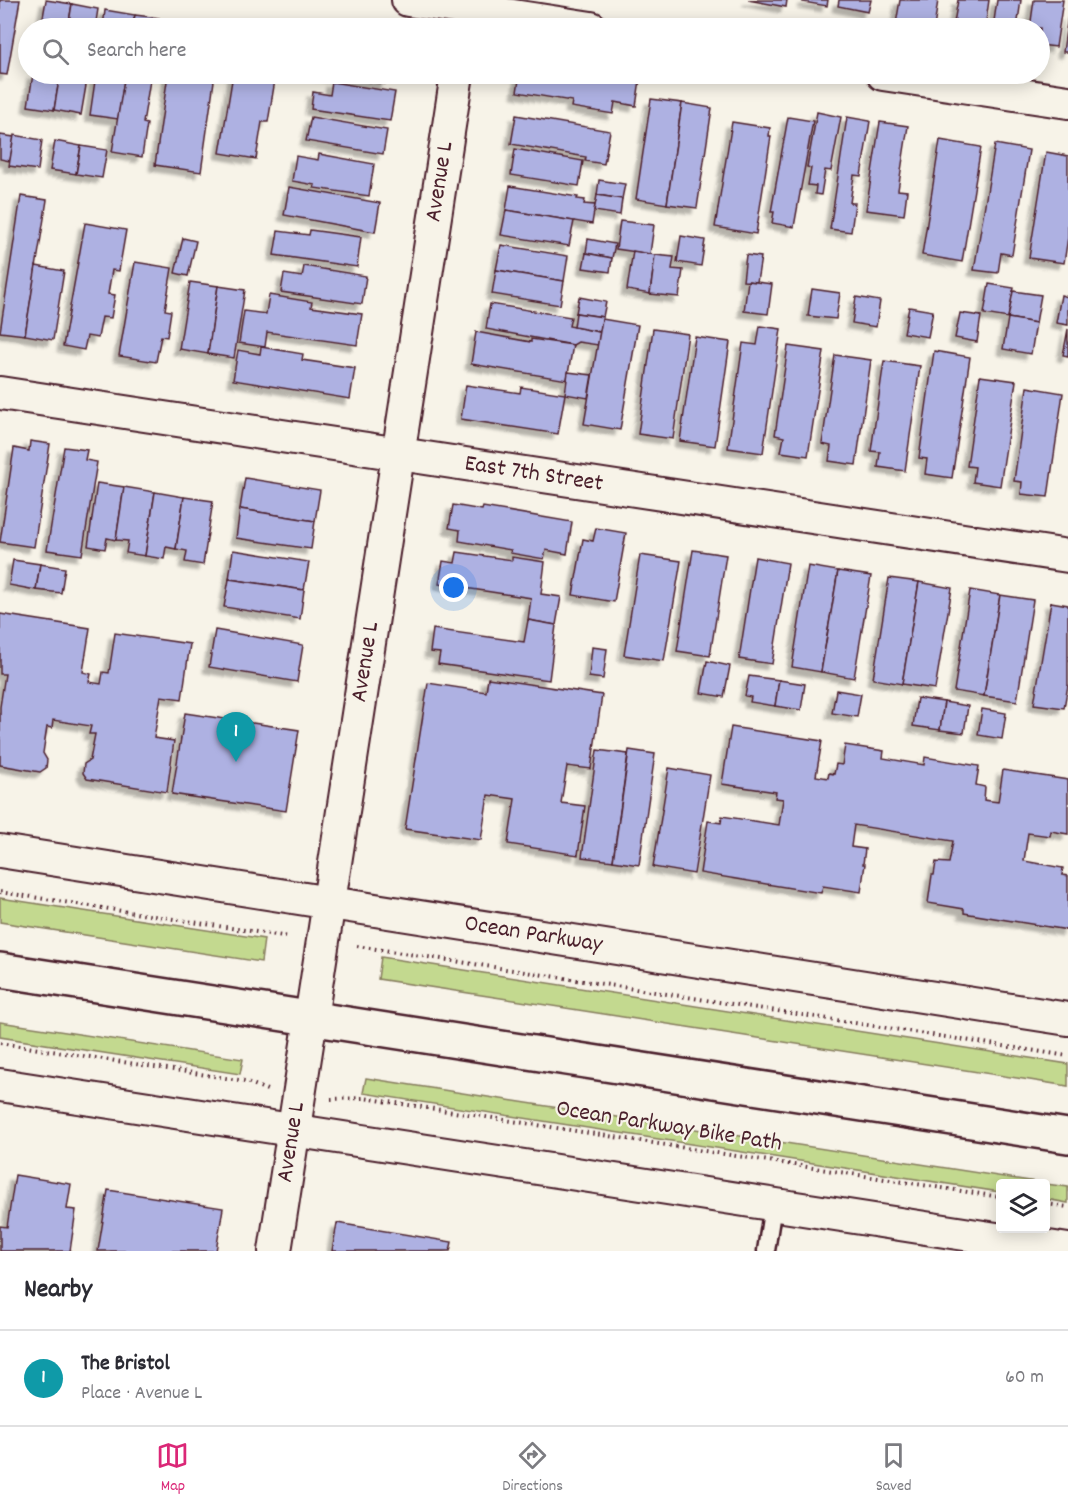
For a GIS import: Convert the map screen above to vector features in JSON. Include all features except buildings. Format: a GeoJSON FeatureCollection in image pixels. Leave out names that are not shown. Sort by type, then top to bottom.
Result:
{"type":"FeatureCollection","features":[{"type":"Feature","properties":{"kind":"main road"},"geometry":{"type":"LineString","coordinates":[[0,970],[1068,1136]]}},
{"type":"Feature","properties":{"kind":"street"},"geometry":{"type":"LineString","coordinates":[[408,0],[467,13],[508,18]]}},
{"type":"Feature","properties":{"kind":"street","name":"Avenue L"},"geometry":{"type":"LineString","coordinates":[[275,1251],[455,84]]}},
{"type":"Feature","properties":{"kind":"street"},"geometry":{"type":"LineString","coordinates":[[949,84],[1068,102]]}},
{"type":"Feature","properties":{"kind":"street","name":"East 7th Street"},"geometry":{"type":"LineString","coordinates":[[0,393],[1068,556]]}},
{"type":"Feature","properties":{"kind":"street","name":"Ocean Parkway"},"geometry":{"type":"LineString","coordinates":[[0,851],[1068,1019]]}},
{"type":"Feature","properties":{"kind":"street"},"geometry":{"type":"LineString","coordinates":[[0,1085],[1068,1250]]}},
{"type":"Feature","properties":{"kind":"lane"},"geometry":{"type":"LineString","coordinates":[[766,1251],[772,1205]]}},
{"type":"Feature","properties":{"kind":"path"},"geometry":{"type":"LineString","coordinates":[[0,892],[289,937]]}},
{"type":"Feature","properties":{"kind":"path"},"geometry":{"type":"LineString","coordinates":[[357,946],[1068,1056]]}},
{"type":"Feature","properties":{"kind":"path"},"geometry":{"type":"LineString","coordinates":[[0,1043],[245,1081],[266,1090]]}},
{"type":"Feature","properties":{"kind":"path","name":"Ocean Parkway Bike Path"},"geometry":{"type":"LineString","coordinates":[[332,1099],[364,1098],[996,1196]]}},
{"type":"Feature","properties":{"kind":"path"},"geometry":{"type":"LineString","coordinates":[[1050,1205],[1068,1207]]}},
{"type":"Feature","properties":{"kind":"green space"},"geometry":{"type":"Polygon","coordinates":[[[0,898],[264,939],[261,962],[0,922],[0,898]]]}},
{"type":"Feature","properties":{"kind":"green space"},"geometry":{"type":"Polygon","coordinates":[[[381,957],[1068,1064],[1068,1086],[378,979],[381,957]]]}},
{"type":"Feature","properties":{"kind":"green space"},"geometry":{"type":"Polygon","coordinates":[[[0,1022],[243,1059],[240,1074],[0,1037],[0,1022]]]}},
{"type":"Feature","properties":{"kind":"green space"},"geometry":{"type":"Polygon","coordinates":[[[366,1078],[1017,1179],[996,1179],[996,1191],[363,1093],[366,1078]]]}},
{"type":"Feature","properties":{"kind":"green space"},"geometry":{"type":"Polygon","coordinates":[[[1050,1185],[1068,1187],[1068,1203],[1050,1200],[1050,1185]]]}},
{"type":"Feature","properties":{"kind":"place","name":"The Bristol"},"geometry":{"type":"Point","coordinates":[236,762]}}]}
